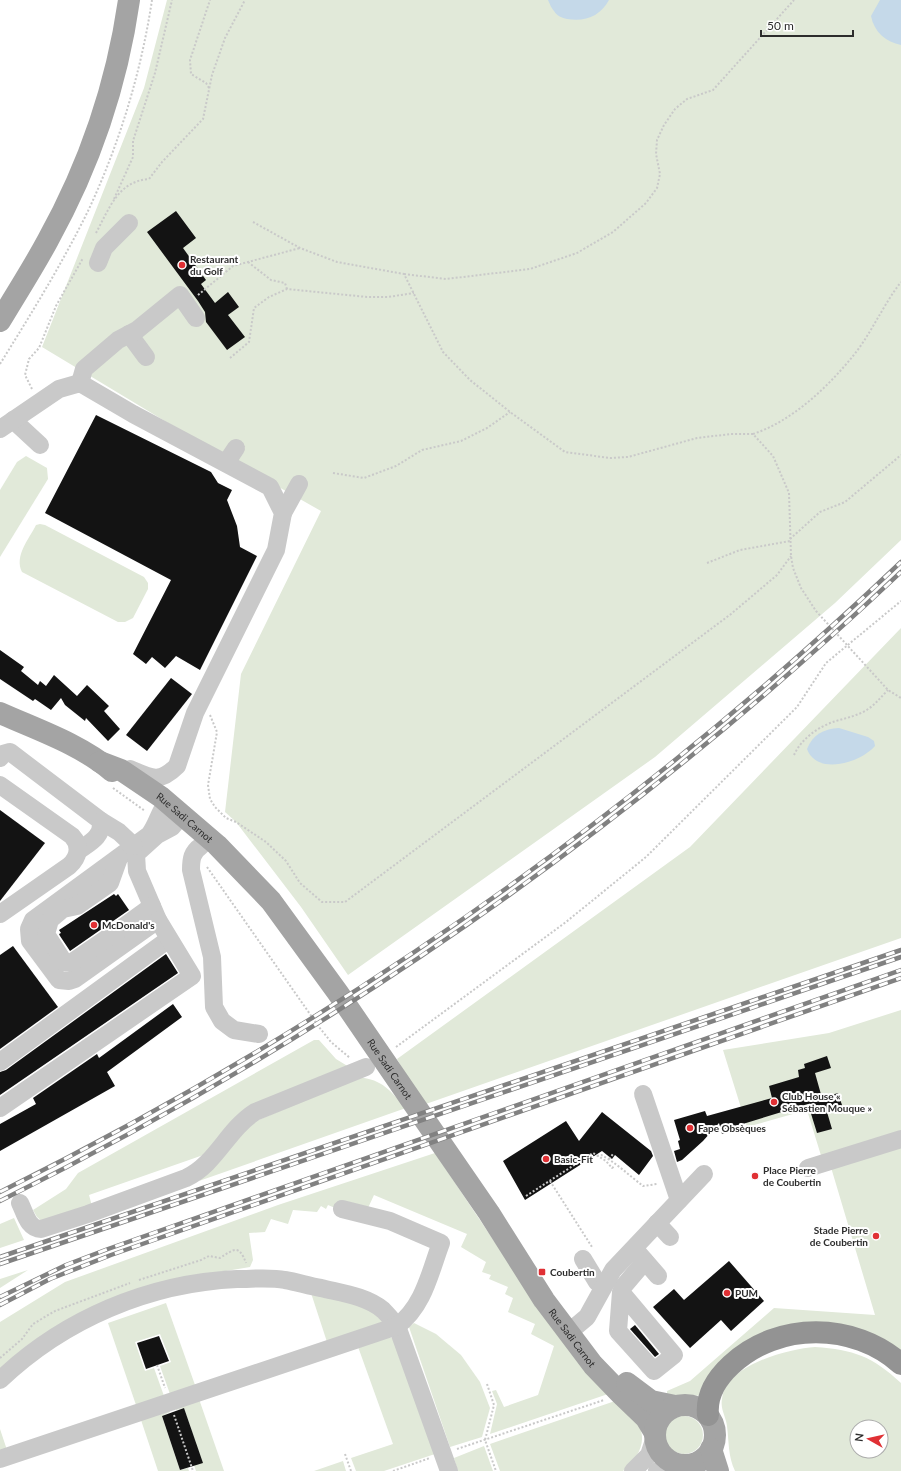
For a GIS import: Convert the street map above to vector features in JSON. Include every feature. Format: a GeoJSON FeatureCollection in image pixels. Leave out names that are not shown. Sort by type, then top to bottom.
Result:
{"type":"FeatureCollection","features":[{"type":"Feature","properties":{"kind":"highway"},"geometry":{"type":"LineString","coordinates":[[708,1415],[712,1390],[723,1373],[735,1362],[755,1348],[782,1337],[812,1332],[840,1334],[859,1339],[877,1347],[901,1364]]}},
{"type":"Feature","properties":{"kind":"main road"},"geometry":{"type":"LineString","coordinates":[[0,321],[48,240],[75,185],[93,142],[112,84],[129,0]]}},
{"type":"Feature","properties":{"kind":"main road","name":"Rue Sadi Carnot"},"geometry":{"type":"LineString","coordinates":[[2,715],[42,731],[94,758],[242,869],[271,901],[351,1012],[374,1062],[416,1107],[488,1213],[573,1329],[608,1381],[646,1418],[655,1435]]}},
{"type":"Feature","properties":{"kind":"main road","name":"Rue Sadi Carnot"},"geometry":{"type":"LineString","coordinates":[[165,812],[198,848],[243,888],[289,925]]}},
{"type":"Feature","properties":{"kind":"main road","name":"Rue Sadi Carnot"},"geometry":{"type":"LineString","coordinates":[[573,1329],[637,1392],[651,1401],[675,1406]]}},
{"type":"Feature","properties":{"kind":"main road"},"geometry":{"type":"LineString","coordinates":[[684,1405],[693,1406],[708,1415],[714,1430],[715,1438],[711,1449],[701,1460],[687,1467],[671,1462],[661,1453],[655,1435],[661,1417],[675,1406],[684,1405]]}},
{"type":"Feature","properties":{"kind":"main road"},"geometry":{"type":"LineString","coordinates":[[711,1449],[718,1471]]}},
{"type":"Feature","properties":{"kind":"lane"},"geometry":{"type":"LineString","coordinates":[[92,259],[129,223]]}},
{"type":"Feature","properties":{"kind":"lane"},"geometry":{"type":"LineString","coordinates":[[80,383],[84,369],[118,340],[129,334],[180,295],[191,311]]}},
{"type":"Feature","properties":{"kind":"lane"},"geometry":{"type":"LineString","coordinates":[[129,334],[146,358]]}},
{"type":"Feature","properties":{"kind":"lane"},"geometry":{"type":"LineString","coordinates":[[40,445],[7,424],[59,389],[80,383],[133,414],[231,456],[270,486],[283,513]]}},
{"type":"Feature","properties":{"kind":"lane"},"geometry":{"type":"LineString","coordinates":[[94,758],[114,761],[150,778],[163,777],[177,766],[185,748],[191,724],[202,700],[276,550],[283,513],[299,484]]}},
{"type":"Feature","properties":{"kind":"lane"},"geometry":{"type":"LineString","coordinates":[[0,758],[3,754],[10,752],[101,821],[119,832],[134,846]]}},
{"type":"Feature","properties":{"kind":"lane"},"geometry":{"type":"LineString","coordinates":[[0,785],[72,836],[76,840],[78,851]]}},
{"type":"Feature","properties":{"kind":"lane"},"geometry":{"type":"LineString","coordinates":[[155,913],[75,979],[69,981],[59,980],[30,941],[29,929],[33,920],[134,846],[153,830],[165,812]]}},
{"type":"Feature","properties":{"kind":"lane"},"geometry":{"type":"LineString","coordinates":[[0,1108],[192,976],[155,913],[137,871],[136,862],[139,850],[165,812]]}},
{"type":"Feature","properties":{"kind":"lane"},"geometry":{"type":"LineString","coordinates":[[0,914],[69,866],[74,861],[78,851],[99,835],[102,828],[101,821]]}},
{"type":"Feature","properties":{"kind":"lane"},"geometry":{"type":"LineString","coordinates":[[198,848],[191,859],[191,870],[212,958],[214,1007],[222,1021],[234,1030],[259,1034]]}},
{"type":"Feature","properties":{"kind":"lane"},"geometry":{"type":"LineString","coordinates":[[119,858],[130,863],[137,871]]}},
{"type":"Feature","properties":{"kind":"lane"},"geometry":{"type":"LineString","coordinates":[[119,858],[110,883],[77,906],[68,920],[47,928],[46,934],[48,938],[64,962],[70,963],[119,930],[155,913]]}},
{"type":"Feature","properties":{"kind":"lane"},"geometry":{"type":"LineString","coordinates":[[0,1062],[169,938]]}},
{"type":"Feature","properties":{"kind":"lane"},"geometry":{"type":"LineString","coordinates":[[20,1203],[30,1224],[34,1228],[41,1229],[88,1214],[186,1178],[200,1171],[206,1166],[230,1134],[247,1117],[255,1112],[374,1062]]}},
{"type":"Feature","properties":{"kind":"lane"},"geometry":{"type":"LineString","coordinates":[[643,1094],[679,1200]]}},
{"type":"Feature","properties":{"kind":"lane"},"geometry":{"type":"LineString","coordinates":[[815,1165],[901,1139]]}},
{"type":"Feature","properties":{"kind":"lane"},"geometry":{"type":"LineString","coordinates":[[573,1329],[587,1317],[613,1270],[633,1248],[647,1228],[679,1200],[704,1174]]}},
{"type":"Feature","properties":{"kind":"lane"},"geometry":{"type":"LineString","coordinates":[[0,1459],[397,1326],[408,1318],[421,1298],[441,1243],[390,1221],[342,1209]]}},
{"type":"Feature","properties":{"kind":"lane"},"geometry":{"type":"LineString","coordinates":[[647,1228],[670,1237]]}},
{"type":"Feature","properties":{"kind":"lane"},"geometry":{"type":"LineString","coordinates":[[633,1248],[658,1276]]}},
{"type":"Feature","properties":{"kind":"lane"},"geometry":{"type":"LineString","coordinates":[[589,1255],[597,1282],[603,1286]]}},
{"type":"Feature","properties":{"kind":"lane"},"geometry":{"type":"LineString","coordinates":[[621,1292],[623,1287],[645,1261]]}},
{"type":"Feature","properties":{"kind":"lane"},"geometry":{"type":"LineString","coordinates":[[0,1380],[26,1357],[62,1332],[88,1317],[129,1300],[179,1286],[209,1281],[284,1280],[362,1298],[382,1310],[397,1326],[449,1471]]}},
{"type":"Feature","properties":{"kind":"lane"},"geometry":{"type":"LineString","coordinates":[[633,1471],[649,1455],[655,1435]]}},
{"type":"Feature","properties":{"kind":"lane"},"geometry":{"type":"LineString","coordinates":[[657,1471],[687,1467]]}},
{"type":"Feature","properties":{"kind":"path"},"geometry":{"type":"LineString","coordinates":[[96,235],[133,157],[133,141],[155,73],[172,0]]}},
{"type":"Feature","properties":{"kind":"path"},"geometry":{"type":"LineString","coordinates":[[210,0],[190,60],[191,74],[206,83],[210,89]]}},
{"type":"Feature","properties":{"kind":"path"},"geometry":{"type":"LineString","coordinates":[[113,201],[127,185],[134,181],[149,179],[162,162],[203,119],[212,75],[225,38],[245,0]]}},
{"type":"Feature","properties":{"kind":"path"},"geometry":{"type":"LineString","coordinates":[[253,222],[300,248],[337,262],[404,274],[446,279],[530,269],[577,252],[613,232],[646,203],[657,188],[660,174],[656,154],[658,140],[664,125],[675,109],[687,99],[713,90],[794,0]]}},
{"type":"Feature","properties":{"kind":"path"},"geometry":{"type":"LineString","coordinates":[[191,311],[233,266],[300,248]]}},
{"type":"Feature","properties":{"kind":"path"},"geometry":{"type":"LineString","coordinates":[[40,402],[27,382],[25,375],[29,359],[39,348],[56,306],[92,259]]}},
{"type":"Feature","properties":{"kind":"path"},"geometry":{"type":"LineString","coordinates":[[248,262],[271,280],[285,283],[287,288]]}},
{"type":"Feature","properties":{"kind":"path"},"geometry":{"type":"LineString","coordinates":[[404,274],[443,352],[470,380],[510,412],[565,452],[610,458],[628,457],[697,438],[731,434],[753,434],[772,428],[816,394],[853,356],[888,299],[901,282]]}},
{"type":"Feature","properties":{"kind":"path"},"geometry":{"type":"LineString","coordinates":[[230,358],[249,342],[254,308],[269,297],[287,288],[367,297],[388,297],[414,293]]}},
{"type":"Feature","properties":{"kind":"path"},"geometry":{"type":"LineString","coordinates":[[333,473],[364,478],[396,466],[422,450],[460,441],[486,428],[510,412]]}},
{"type":"Feature","properties":{"kind":"path"},"geometry":{"type":"LineString","coordinates":[[753,434],[773,456],[788,493],[791,517],[791,556],[793,568],[801,588],[816,611],[852,651],[888,690],[901,698]]}},
{"type":"Feature","properties":{"kind":"path"},"geometry":{"type":"LineString","coordinates":[[707,563],[740,550],[790,540],[820,512],[845,502],[901,455]]}},
{"type":"Feature","properties":{"kind":"path"},"geometry":{"type":"LineString","coordinates":[[202,700],[217,732],[208,785],[210,799],[226,818],[236,822],[266,842],[286,861],[300,883],[322,902],[346,902],[731,614],[777,575],[791,556]]}},
{"type":"Feature","properties":{"kind":"path"},"geometry":{"type":"LineString","coordinates":[[198,848],[319,1027],[339,1050],[374,1062],[566,922],[646,857],[798,707],[826,663],[901,601]]}},
{"type":"Feature","properties":{"kind":"path"},"geometry":{"type":"LineString","coordinates":[[794,755],[802,742],[812,734],[834,722],[864,712],[875,704],[888,690]]}},
{"type":"Feature","properties":{"kind":"path"},"geometry":{"type":"LineString","coordinates":[[107,784],[165,812]]}},
{"type":"Feature","properties":{"kind":"path"},"geometry":{"type":"LineString","coordinates":[[526,1196],[564,1170],[593,1154],[597,1156],[601,1155],[609,1159],[615,1166],[643,1186],[672,1181]]}},
{"type":"Feature","properties":{"kind":"path"},"geometry":{"type":"LineString","coordinates":[[609,1159],[613,1154]]}},
{"type":"Feature","properties":{"kind":"path"},"geometry":{"type":"LineString","coordinates":[[597,1156],[606,1161],[612,1168],[615,1166]]}},
{"type":"Feature","properties":{"kind":"path"},"geometry":{"type":"LineString","coordinates":[[550,1181],[589,1255]]}},
{"type":"Feature","properties":{"kind":"path"},"geometry":{"type":"LineString","coordinates":[[158,1365],[193,1471]]}},
{"type":"Feature","properties":{"kind":"path"},"geometry":{"type":"LineString","coordinates":[[486,1384],[494,1405],[485,1440],[496,1471]]}},
{"type":"Feature","properties":{"kind":"path"},"geometry":{"type":"LineString","coordinates":[[393,1471],[608,1399]]}},
{"type":"Feature","properties":{"kind":"path"},"geometry":{"type":"LineString","coordinates":[[345,1454],[351,1471]]}},
{"type":"Feature","properties":{"kind":"green space"},"geometry":{"type":"Polygon","coordinates":[[[167,0],[901,0],[901,540],[835,603],[655,757],[348,975],[301,907],[236,822],[225,812],[241,674],[321,511],[203,444],[42,347],[144,88],[167,0]]]}},
{"type":"Feature","properties":{"kind":"green space"},"geometry":{"type":"Polygon","coordinates":[[[26,456],[47,468],[48,479],[0,557],[0,490],[17,462],[26,456]]]}},
{"type":"Feature","properties":{"kind":"green space"},"geometry":{"type":"Polygon","coordinates":[[[36,525],[45,525],[144,577],[148,583],[148,589],[133,618],[125,622],[118,622],[22,572],[20,560],[23,548],[36,525]]]}},
{"type":"Feature","properties":{"kind":"green space"},"geometry":{"type":"Polygon","coordinates":[[[901,628],[901,938],[423,1105],[397,1059],[690,847],[901,628]]]}},
{"type":"Feature","properties":{"kind":"green space","name":"Stade Pierre de Coubertin"},"geometry":{"type":"Polygon","coordinates":[[[901,1010],[901,1355],[801,1325],[703,1395],[667,1399],[667,1391],[690,1381],[774,1308],[875,1315],[830,1164],[823,1162],[807,1110],[747,1127],[723,1050],[829,1033],[901,1010]]]}},
{"type":"Feature","properties":{"kind":"green space"},"geometry":{"type":"Polygon","coordinates":[[[314,1040],[319,1040],[336,1059],[354,1070],[253,1107],[209,1153],[89,1195],[92,1206],[44,1223],[37,1217],[33,1210],[66,1189],[78,1173],[314,1040]]]}},
{"type":"Feature","properties":{"kind":"green space"},"geometry":{"type":"Polygon","coordinates":[[[358,1077],[367,1078],[380,1083],[406,1108],[199,1181],[227,1145],[245,1126],[358,1077]]]}},
{"type":"Feature","properties":{"kind":"green space"},"geometry":{"type":"Polygon","coordinates":[[[435,1153],[496,1244],[608,1394],[490,1434],[497,1404],[492,1391],[496,1390],[504,1407],[538,1395],[554,1346],[531,1334],[535,1324],[508,1312],[513,1298],[505,1294],[508,1287],[489,1279],[491,1275],[482,1272],[486,1262],[461,1247],[467,1234],[374,1195],[368,1208],[335,1208],[328,1205],[326,1209],[321,1206],[317,1212],[293,1210],[288,1224],[271,1219],[265,1232],[249,1233],[253,1260],[250,1267],[173,1282],[0,1372],[0,1322],[65,1282],[278,1205],[435,1153]]]}},
{"type":"Feature","properties":{"kind":"green space"},"geometry":{"type":"Polygon","coordinates":[[[14,1218],[24,1240],[0,1248],[0,1224],[14,1218]]]}},
{"type":"Feature","properties":{"kind":"green space"},"geometry":{"type":"Polygon","coordinates":[[[28,1270],[0,1288],[0,1279],[28,1270]]]}},
{"type":"Feature","properties":{"kind":"green space"},"geometry":{"type":"Polygon","coordinates":[[[311,1293],[350,1301],[360,1305],[369,1309],[383,1323],[327,1342],[311,1293]]]}},
{"type":"Feature","properties":{"kind":"green space"},"geometry":{"type":"Polygon","coordinates":[[[166,1303],[195,1385],[170,1394],[160,1366],[171,1362],[160,1334],[135,1342],[145,1371],[154,1368],[164,1396],[136,1405],[108,1323],[166,1303]]]}},
{"type":"Feature","properties":{"kind":"green space"},"geometry":{"type":"Polygon","coordinates":[[[414,1323],[436,1334],[461,1355],[480,1382],[490,1408],[482,1437],[450,1447],[409,1327],[414,1323]]]}},
{"type":"Feature","properties":{"kind":"green space"},"geometry":{"type":"Polygon","coordinates":[[[382,1335],[393,1338],[438,1453],[384,1471],[356,1471],[351,1458],[393,1444],[357,1344],[382,1335]]]}},
{"type":"Feature","properties":{"kind":"green space"},"geometry":{"type":"Polygon","coordinates":[[[815,1347],[829,1348],[852,1353],[862,1356],[881,1366],[901,1383],[901,1471],[735,1471],[730,1454],[727,1426],[722,1406],[722,1399],[726,1387],[734,1377],[746,1368],[774,1355],[815,1347]]]}},
{"type":"Feature","properties":{"kind":"green space"},"geometry":{"type":"Polygon","coordinates":[[[199,1399],[224,1471],[196,1471],[194,1465],[202,1462],[184,1408],[176,1410],[175,1408],[199,1399]]]}},
{"type":"Feature","properties":{"kind":"green space"},"geometry":{"type":"Polygon","coordinates":[[[615,1401],[639,1425],[642,1434],[639,1452],[623,1471],[500,1471],[490,1444],[615,1401]]]}},
{"type":"Feature","properties":{"kind":"green space"},"geometry":{"type":"Polygon","coordinates":[[[169,1410],[170,1412],[162,1416],[180,1470],[188,1468],[189,1471],[158,1471],[141,1420],[169,1410]]]}},
{"type":"Feature","properties":{"kind":"green space"},"geometry":{"type":"Polygon","coordinates":[[[680,1416],[688,1416],[695,1419],[700,1424],[703,1435],[700,1446],[695,1451],[688,1454],[680,1454],[673,1451],[668,1446],[665,1439],[665,1431],[668,1424],[673,1419],[680,1416]]]}},
{"type":"Feature","properties":{"kind":"green space"},"geometry":{"type":"Polygon","coordinates":[[[0,1429],[7,1450],[0,1453],[0,1429]]]}},
{"type":"Feature","properties":{"kind":"green space"},"geometry":{"type":"Polygon","coordinates":[[[484,1446],[493,1471],[458,1471],[454,1458],[484,1446]]]}},
{"type":"Feature","properties":{"kind":"green space"},"geometry":{"type":"Polygon","coordinates":[[[343,1461],[346,1471],[314,1471],[343,1461]]]}},
{"type":"Feature","properties":{"kind":"water"},"geometry":{"type":"Polygon","coordinates":[[[548,0],[609,0],[597,14],[592,17],[574,20],[565,19],[555,13],[548,0]]]}},
{"type":"Feature","properties":{"kind":"water"},"geometry":{"type":"Polygon","coordinates":[[[880,0],[901,0],[901,45],[886,39],[875,27],[871,16],[880,0]]]}},
{"type":"Feature","properties":{"kind":"water"},"geometry":{"type":"Polygon","coordinates":[[[839,728],[868,737],[874,741],[875,746],[868,752],[850,762],[839,764],[820,762],[812,757],[807,749],[812,740],[824,731],[839,728]]]}},
{"type":"Feature","properties":{"kind":"building"},"geometry":{"type":"Polygon","coordinates":[[[176,211],[196,238],[183,248],[206,280],[201,284],[215,303],[228,292],[239,307],[228,315],[245,337],[227,350],[206,322],[205,312],[198,301],[147,232],[176,211]]]}},
{"type":"Feature","properties":{"kind":"building"},"geometry":{"type":"Polygon","coordinates":[[[96,415],[211,472],[218,483],[232,490],[227,500],[237,526],[240,547],[257,556],[200,670],[176,656],[165,668],[152,657],[146,664],[133,654],[171,580],[45,513],[96,415]]]}},
{"type":"Feature","properties":{"kind":"building"},"geometry":{"type":"Polygon","coordinates":[[[0,650],[24,667],[21,671],[38,685],[40,681],[46,686],[54,675],[77,696],[87,685],[109,706],[104,711],[120,729],[108,741],[86,718],[85,721],[65,705],[61,698],[51,710],[35,699],[33,701],[0,679],[0,650]]]}},
{"type":"Feature","properties":{"kind":"building"},"geometry":{"type":"Polygon","coordinates":[[[171,678],[192,694],[147,751],[126,735],[171,678]]]}},
{"type":"Feature","properties":{"kind":"building"},"geometry":{"type":"Polygon","coordinates":[[[0,810],[45,843],[0,901],[0,810]]]}},
{"type":"Feature","properties":{"kind":"building","name":"McDonald's"},"geometry":{"type":"Polygon","coordinates":[[[114,894],[116,896],[118,894],[129,910],[70,951],[60,936],[59,934],[61,933],[59,930],[114,894]]]}},
{"type":"Feature","properties":{"kind":"building"},"geometry":{"type":"Polygon","coordinates":[[[13,946],[58,1007],[0,1049],[0,955],[13,946]]]}},
{"type":"Feature","properties":{"kind":"building"},"geometry":{"type":"Polygon","coordinates":[[[166,954],[178,973],[0,1095],[0,1072],[6,1070],[166,954]]]}},
{"type":"Feature","properties":{"kind":"building"},"geometry":{"type":"Polygon","coordinates":[[[173,1004],[182,1017],[107,1072],[115,1086],[0,1151],[0,1124],[36,1104],[33,1098],[97,1054],[99,1058],[173,1004]]]}},
{"type":"Feature","properties":{"kind":"building"},"geometry":{"type":"Polygon","coordinates":[[[827,1056],[831,1068],[815,1073],[822,1098],[838,1093],[843,1108],[827,1112],[832,1129],[817,1133],[808,1104],[733,1127],[734,1130],[722,1134],[719,1123],[703,1141],[682,1160],[677,1162],[674,1151],[680,1149],[678,1141],[680,1140],[674,1120],[705,1111],[707,1116],[772,1098],[769,1086],[799,1077],[798,1070],[805,1068],[804,1064],[827,1056]]]}},
{"type":"Feature","properties":{"kind":"building"},"geometry":{"type":"Polygon","coordinates":[[[602,1112],[651,1151],[653,1156],[639,1175],[615,1155],[612,1159],[602,1151],[525,1200],[503,1161],[566,1121],[579,1141],[602,1112]]]}},
{"type":"Feature","properties":{"kind":"building"},"geometry":{"type":"Polygon","coordinates":[[[729,1261],[764,1301],[731,1331],[721,1320],[690,1348],[653,1307],[674,1289],[684,1300],[729,1261]]]}},
{"type":"Feature","properties":{"kind":"building"},"geometry":{"type":"Polygon","coordinates":[[[635,1325],[659,1354],[655,1357],[630,1329],[635,1325]]]}},
{"type":"Feature","properties":{"kind":"building"},"geometry":{"type":"Polygon","coordinates":[[[159,1336],[169,1361],[146,1369],[137,1343],[159,1336]]]}},
{"type":"Feature","properties":{"kind":"building"},"geometry":{"type":"Polygon","coordinates":[[[184,1408],[203,1463],[180,1470],[162,1416],[184,1408]]]}},
{"type":"Feature","properties":{"kind":"railway"},"geometry":{"type":"LineString","coordinates":[[0,1192],[123,1128],[242,1060],[360,988],[474,911],[586,830],[694,745],[799,655],[901,562]]}},
{"type":"Feature","properties":{"kind":"railway"},"geometry":{"type":"LineString","coordinates":[[0,1201],[122,1137],[242,1069],[359,997],[474,920],[585,839],[694,754],[799,665],[901,572]]}},
{"type":"Feature","properties":{"kind":"railway"},"geometry":{"type":"LineString","coordinates":[[0,1257],[901,950]]}},
{"type":"Feature","properties":{"kind":"railway"},"geometry":{"type":"LineString","coordinates":[[0,1264],[901,957]]}},
{"type":"Feature","properties":{"kind":"railway"},"geometry":{"type":"LineString","coordinates":[[0,1297],[66,1265],[108,1249],[901,970]]}},
{"type":"Feature","properties":{"kind":"railway"},"geometry":{"type":"LineString","coordinates":[[0,1305],[50,1279],[111,1255],[901,978]]}},
{"type":"Feature","properties":{"kind":"place","name":"Restaurant du Golf"},"geometry":{"type":"Point","coordinates":[182,265]}},
{"type":"Feature","properties":{"kind":"place","name":"McDonald's"},"geometry":{"type":"Point","coordinates":[94,925]}},
{"type":"Feature","properties":{"kind":"place","name":"Club House « Sébastien Mouque »"},"geometry":{"type":"Point","coordinates":[774,1102]}},
{"type":"Feature","properties":{"kind":"place","name":"Fape Obsèques"},"geometry":{"type":"Point","coordinates":[690,1128]}},
{"type":"Feature","properties":{"kind":"place","name":"Basic-Fit"},"geometry":{"type":"Point","coordinates":[546,1159]}},
{"type":"Feature","properties":{"kind":"place","name":"Place Pierre de Coubertin"},"geometry":{"type":"Point","coordinates":[755,1176]}},
{"type":"Feature","properties":{"kind":"place","name":"Stade Pierre de Coubertin"},"geometry":{"type":"Point","coordinates":[876,1236]}},
{"type":"Feature","properties":{"kind":"place","name":"Coubertin"},"geometry":{"type":"Point","coordinates":[542,1272]}},
{"type":"Feature","properties":{"kind":"place","name":"PUM"},"geometry":{"type":"Point","coordinates":[727,1293]}}]}
